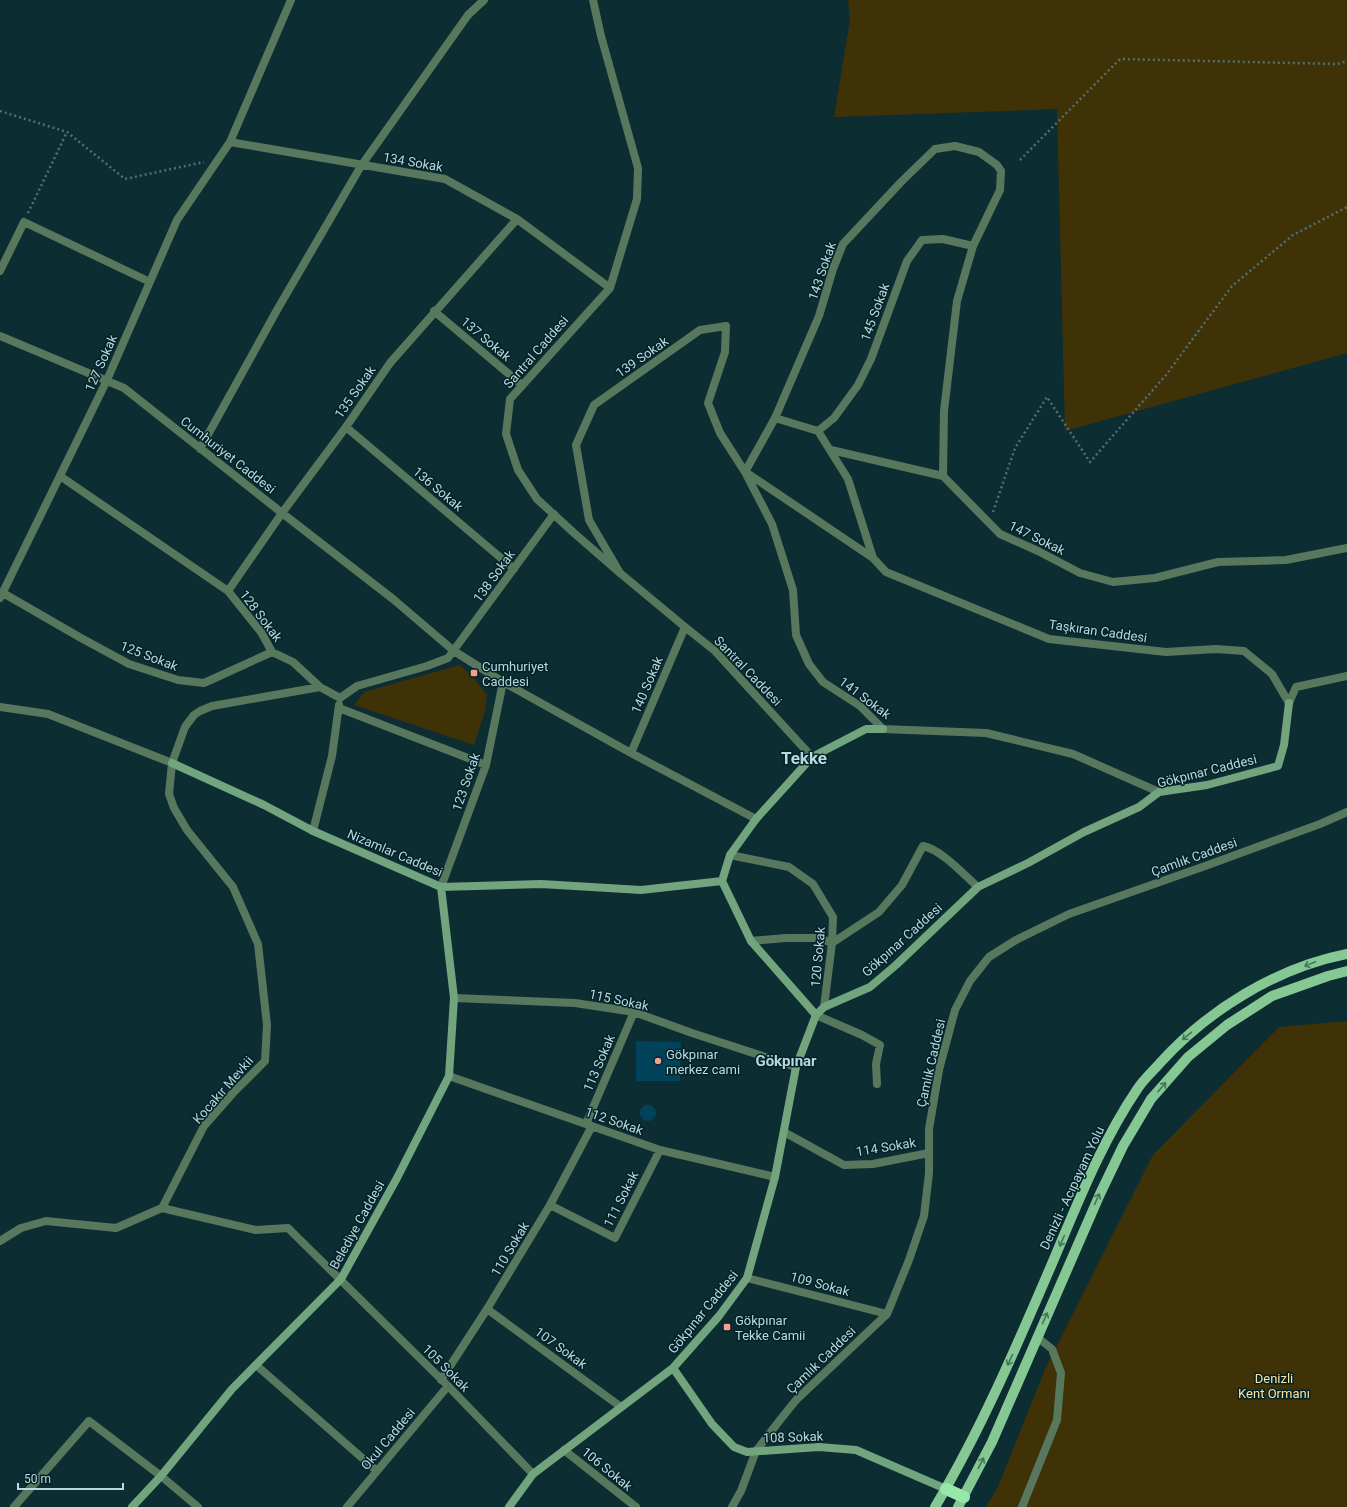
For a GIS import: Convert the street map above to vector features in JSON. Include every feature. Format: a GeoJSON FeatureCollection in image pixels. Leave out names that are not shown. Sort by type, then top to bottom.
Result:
{"type":"FeatureCollection","features":[{"type":"Feature","properties":{"kind":"highway"},"geometry":{"type":"LineString","coordinates":[[946,1489],[961,1502]]}},
{"type":"Feature","properties":{"kind":"main road","name":"Denizli - Acıpayam Yolu"},"geometry":{"type":"LineString","coordinates":[[935,1507],[975,1436],[1023,1332],[1083,1191],[1107,1139],[1139,1086],[1177,1044],[1217,1011],[1264,983],[1325,958],[1347,954]]}},
{"type":"Feature","properties":{"kind":"main road"},"geometry":{"type":"LineString","coordinates":[[961,1502],[992,1442],[1100,1194],[1123,1146],[1151,1099],[1188,1057],[1227,1025],[1272,996],[1328,976],[1347,972]]}},
{"type":"Feature","properties":{"kind":"street","name":"127 Sokak"},"geometry":{"type":"LineString","coordinates":[[1,595],[107,380],[177,220],[230,142],[291,0]]}},
{"type":"Feature","properties":{"kind":"street"},"geometry":{"type":"LineString","coordinates":[[200,449],[277,310],[361,166],[468,15],[484,0]]}},
{"type":"Feature","properties":{"kind":"street","name":"Santral Caddesi"},"geometry":{"type":"LineString","coordinates":[[593,0],[601,36],[638,168],[637,199],[610,288],[510,399],[506,434],[518,470],[537,498],[620,573],[715,651],[812,757]]}},
{"type":"Feature","properties":{"kind":"street","name":"134 Sokak"},"geometry":{"type":"LineString","coordinates":[[230,142],[361,166],[444,179],[517,219],[610,288]]}},
{"type":"Feature","properties":{"kind":"street","name":"143 Sokak"},"geometry":{"type":"LineString","coordinates":[[745,472],[775,418],[819,316],[832,269],[842,244],[901,182],[935,149],[955,146],[978,152],[997,166],[1001,171],[1000,190],[972,246]]}},
{"type":"Feature","properties":{"kind":"street","name":"135 Sokak"},"geometry":{"type":"LineString","coordinates":[[228,591],[282,513],[346,427],[390,363],[517,219]]}},
{"type":"Feature","properties":{"kind":"street"},"geometry":{"type":"LineString","coordinates":[[0,270],[24,222],[150,282]]}},
{"type":"Feature","properties":{"kind":"street","name":"145 Sokak"},"geometry":{"type":"LineString","coordinates":[[818,431],[834,418],[858,385],[871,359],[906,261],[922,240],[943,239],[972,246]]}},
{"type":"Feature","properties":{"kind":"street"},"geometry":{"type":"LineString","coordinates":[[831,450],[943,476],[944,411],[956,301],[972,246]]}},
{"type":"Feature","properties":{"kind":"street","name":"137 Sokak"},"geometry":{"type":"LineString","coordinates":[[434,312],[522,385]]}},
{"type":"Feature","properties":{"kind":"street","name":"139 Sokak"},"geometry":{"type":"LineString","coordinates":[[620,573],[589,520],[576,445],[594,405],[700,330],[726,326],[725,352],[708,404],[720,433],[745,472]]}},
{"type":"Feature","properties":{"kind":"street","name":"Cumhuriyet Caddesi"},"geometry":{"type":"LineString","coordinates":[[0,336],[124,388],[393,599],[454,651],[504,682],[631,753],[756,819]]}},
{"type":"Feature","properties":{"kind":"street"},"geometry":{"type":"LineString","coordinates":[[775,418],[818,431],[848,479],[873,558]]}},
{"type":"Feature","properties":{"kind":"street","name":"136 Sokak"},"geometry":{"type":"LineString","coordinates":[[346,427],[514,569]]}},
{"type":"Feature","properties":{"kind":"street"},"geometry":{"type":"LineString","coordinates":[[745,472],[873,558]]}},
{"type":"Feature","properties":{"kind":"street","name":"141 Sokak"},"geometry":{"type":"LineString","coordinates":[[745,472],[772,524],[793,590],[796,635],[809,664],[823,682],[860,706],[883,729],[986,733],[1073,754],[1159,792]]}},
{"type":"Feature","properties":{"kind":"street","name":"128 Sokak"},"geometry":{"type":"LineString","coordinates":[[60,476],[228,591],[261,632],[272,652],[293,662],[320,687],[340,698]]}},
{"type":"Feature","properties":{"kind":"street","name":"147 Sokak"},"geometry":{"type":"LineString","coordinates":[[943,476],[1000,534],[1080,572],[1113,582],[1155,578],[1218,562],[1286,560],[1347,548]]}},
{"type":"Feature","properties":{"kind":"street","name":"138 Sokak"},"geometry":{"type":"LineString","coordinates":[[454,651],[554,514]]}},
{"type":"Feature","properties":{"kind":"street","name":"Taşkıran Caddesi"},"geometry":{"type":"LineString","coordinates":[[873,558],[886,572],[1049,639],[1166,652],[1216,649],[1244,651],[1272,674],[1289,703]]}},
{"type":"Feature","properties":{"kind":"street","name":"125 Sokak"},"geometry":{"type":"LineString","coordinates":[[1,595],[129,664],[178,680],[204,683],[272,652]]}},
{"type":"Feature","properties":{"kind":"street","name":"140 Sokak"},"geometry":{"type":"LineString","coordinates":[[631,753],[684,627]]}},
{"type":"Feature","properties":{"kind":"street"},"geometry":{"type":"LineString","coordinates":[[313,831],[332,756],[340,698],[357,686],[427,666],[448,658],[454,651]]}},
{"type":"Feature","properties":{"kind":"street"},"geometry":{"type":"LineString","coordinates":[[1289,703],[1296,687],[1347,676]]}},
{"type":"Feature","properties":{"kind":"street","name":"123 Sokak"},"geometry":{"type":"LineString","coordinates":[[441,887],[486,765],[504,682]]}},
{"type":"Feature","properties":{"kind":"street","name":"Kocakır Mevkii"},"geometry":{"type":"LineString","coordinates":[[162,1208],[204,1126],[264,1061],[267,1025],[258,944],[234,887],[187,830],[174,808],[169,794],[172,763],[185,727],[189,720],[200,711],[212,706],[320,687]]}},
{"type":"Feature","properties":{"kind":"street","name":"Gökpınar Caddesi"},"geometry":{"type":"LineString","coordinates":[[509,1507],[533,1474],[673,1368],[719,1316],[747,1278],[775,1177],[796,1067],[816,1015],[824,1007],[870,987],[978,886],[1028,863],[1084,832],[1139,807],[1159,792],[1207,785],[1278,766],[1284,745],[1289,703]]}},
{"type":"Feature","properties":{"kind":"street"},"geometry":{"type":"LineString","coordinates":[[0,707],[48,714],[172,763]]}},
{"type":"Feature","properties":{"kind":"street"},"geometry":{"type":"LineString","coordinates":[[339,708],[486,765]]}},
{"type":"Feature","properties":{"kind":"street"},"geometry":{"type":"LineString","coordinates":[[877,1084],[876,1064],[880,1045],[862,1035],[816,1015],[751,941],[722,881],[730,855],[756,819],[812,757],[866,730],[883,729]]}},
{"type":"Feature","properties":{"kind":"street","name":"Nizamlar Caddesi"},"geometry":{"type":"LineString","coordinates":[[172,763],[264,804],[313,831],[441,887],[541,884],[641,890],[722,881]]}},
{"type":"Feature","properties":{"kind":"street","name":"Çamlık Caddesi"},"geometry":{"type":"LineString","coordinates":[[732,1507],[741,1491],[756,1451],[796,1400],[887,1314],[909,1260],[924,1216],[929,1173],[929,1128],[939,1070],[955,1010],[970,981],[989,957],[1016,940],[1069,914],[1320,824],[1347,812]]}},
{"type":"Feature","properties":{"kind":"street"},"geometry":{"type":"LineString","coordinates":[[751,941],[786,938],[819,938],[832,943],[879,912],[902,885],[923,846],[930,847],[978,886]]}},
{"type":"Feature","properties":{"kind":"street","name":"120 Sokak"},"geometry":{"type":"LineString","coordinates":[[730,855],[789,867],[813,884],[833,917],[832,943],[824,1007]]}},
{"type":"Feature","properties":{"kind":"street","name":"Belediye Caddesi"},"geometry":{"type":"LineString","coordinates":[[132,1507],[161,1476],[232,1389],[341,1279],[397,1178],[449,1076],[454,998],[441,887]]}},
{"type":"Feature","properties":{"kind":"street","name":"115 Sokak"},"geometry":{"type":"LineString","coordinates":[[454,998],[575,1003],[634,1012],[692,1033],[796,1067]]}},
{"type":"Feature","properties":{"kind":"street","name":"113 Sokak"},"geometry":{"type":"LineString","coordinates":[[589,1125],[634,1012]]}},
{"type":"Feature","properties":{"kind":"street","name":"112 Sokak"},"geometry":{"type":"LineString","coordinates":[[449,1076],[660,1150],[775,1177]]}},
{"type":"Feature","properties":{"kind":"street","name":"110 Sokak"},"geometry":{"type":"LineString","coordinates":[[441,1380],[488,1309],[550,1205],[589,1125]]}},
{"type":"Feature","properties":{"kind":"street","name":"114 Sokak"},"geometry":{"type":"LineString","coordinates":[[784,1132],[844,1165],[873,1164],[929,1153]]}},
{"type":"Feature","properties":{"kind":"street","name":"111 Sokak"},"geometry":{"type":"LineString","coordinates":[[550,1205],[615,1238],[660,1150]]}},
{"type":"Feature","properties":{"kind":"street"},"geometry":{"type":"LineString","coordinates":[[0,1241],[21,1228],[46,1221],[116,1228],[162,1208]]}},
{"type":"Feature","properties":{"kind":"street","name":"105 Sokak"},"geometry":{"type":"LineString","coordinates":[[162,1208],[256,1230],[288,1228],[448,1386],[533,1474]]}},
{"type":"Feature","properties":{"kind":"street","name":"109 Sokak"},"geometry":{"type":"LineString","coordinates":[[747,1278],[887,1314]]}},
{"type":"Feature","properties":{"kind":"street","name":"107 Sokak"},"geometry":{"type":"LineString","coordinates":[[488,1309],[621,1407]]}},
{"type":"Feature","properties":{"kind":"street"},"geometry":{"type":"LineString","coordinates":[[1022,1507],[1057,1420],[1061,1373],[1052,1349],[1037,1337]]}},
{"type":"Feature","properties":{"kind":"street"},"geometry":{"type":"LineString","coordinates":[[256,1364],[377,1471]]}},
{"type":"Feature","properties":{"kind":"street","name":"108 Sokak"},"geometry":{"type":"LineString","coordinates":[[673,1368],[712,1424],[734,1447],[747,1452],[819,1447],[856,1450],[946,1489]]}},
{"type":"Feature","properties":{"kind":"street","name":"Okul Caddesi"},"geometry":{"type":"LineString","coordinates":[[347,1507],[448,1386]]}},
{"type":"Feature","properties":{"kind":"street"},"geometry":{"type":"LineString","coordinates":[[14,1507],[89,1421],[161,1476],[198,1507]]}},
{"type":"Feature","properties":{"kind":"street","name":"106 Sokak"},"geometry":{"type":"LineString","coordinates":[[564,1450],[636,1507]]}},
{"type":"Feature","properties":{"kind":"path"},"geometry":{"type":"LineString","coordinates":[[1020,160],[1120,59],[1337,64],[1347,61]]}},
{"type":"Feature","properties":{"kind":"path"},"geometry":{"type":"LineString","coordinates":[[0,111],[67,132],[125,179],[218,160]]}},
{"type":"Feature","properties":{"kind":"path"},"geometry":{"type":"LineString","coordinates":[[24,222],[67,132]]}},
{"type":"Feature","properties":{"kind":"path"},"geometry":{"type":"LineString","coordinates":[[989,524],[1015,448],[1047,397],[1090,462],[1166,375],[1232,286],[1293,235],[1347,207]]}},
{"type":"Feature","properties":{"kind":"green space"},"geometry":{"type":"Polygon","coordinates":[[[848,0],[1347,0],[1347,353],[1065,431],[1057,109],[834,117],[850,20],[848,0]]]}},
{"type":"Feature","properties":{"kind":"green space"},"geometry":{"type":"Polygon","coordinates":[[[460,665],[487,695],[485,711],[474,745],[354,705],[364,692],[460,665]]]}},
{"type":"Feature","properties":{"kind":"green space","name":"Denizli Kent Ormanı"},"geometry":{"type":"Polygon","coordinates":[[[1347,1021],[1347,1507],[986,1507],[998,1487],[1046,1367],[1153,1155],[1279,1027],[1347,1021]]]}},
{"type":"Feature","properties":{"kind":"building","name":"Gökpınar merkez cami"},"geometry":{"type":"Polygon","coordinates":[[[636,1041],[681,1042],[680,1081],[636,1081],[636,1041]]]}},
{"type":"Feature","properties":{"kind":"building"},"geometry":{"type":"Polygon","coordinates":[[[645,1105],[651,1105],[656,1110],[654,1119],[651,1121],[645,1121],[640,1116],[640,1110],[645,1105]]]}},
{"type":"Feature","properties":{"kind":"place","name":"Cumhuriyet Caddesi"},"geometry":{"type":"Point","coordinates":[474,673]}},
{"type":"Feature","properties":{"kind":"place","name":"Gökpınar merkez cami"},"geometry":{"type":"Point","coordinates":[658,1061]}},
{"type":"Feature","properties":{"kind":"place","name":"Gökpınar Tekke Camii"},"geometry":{"type":"Point","coordinates":[727,1327]}},
{"type":"Feature","properties":{"kind":"district","name":"Tekke"},"geometry":{"type":"Point","coordinates":[804,758]}},
{"type":"Feature","properties":{"kind":"district","name":"Gökpınar"},"geometry":{"type":"Point","coordinates":[786,1061]}}]}
